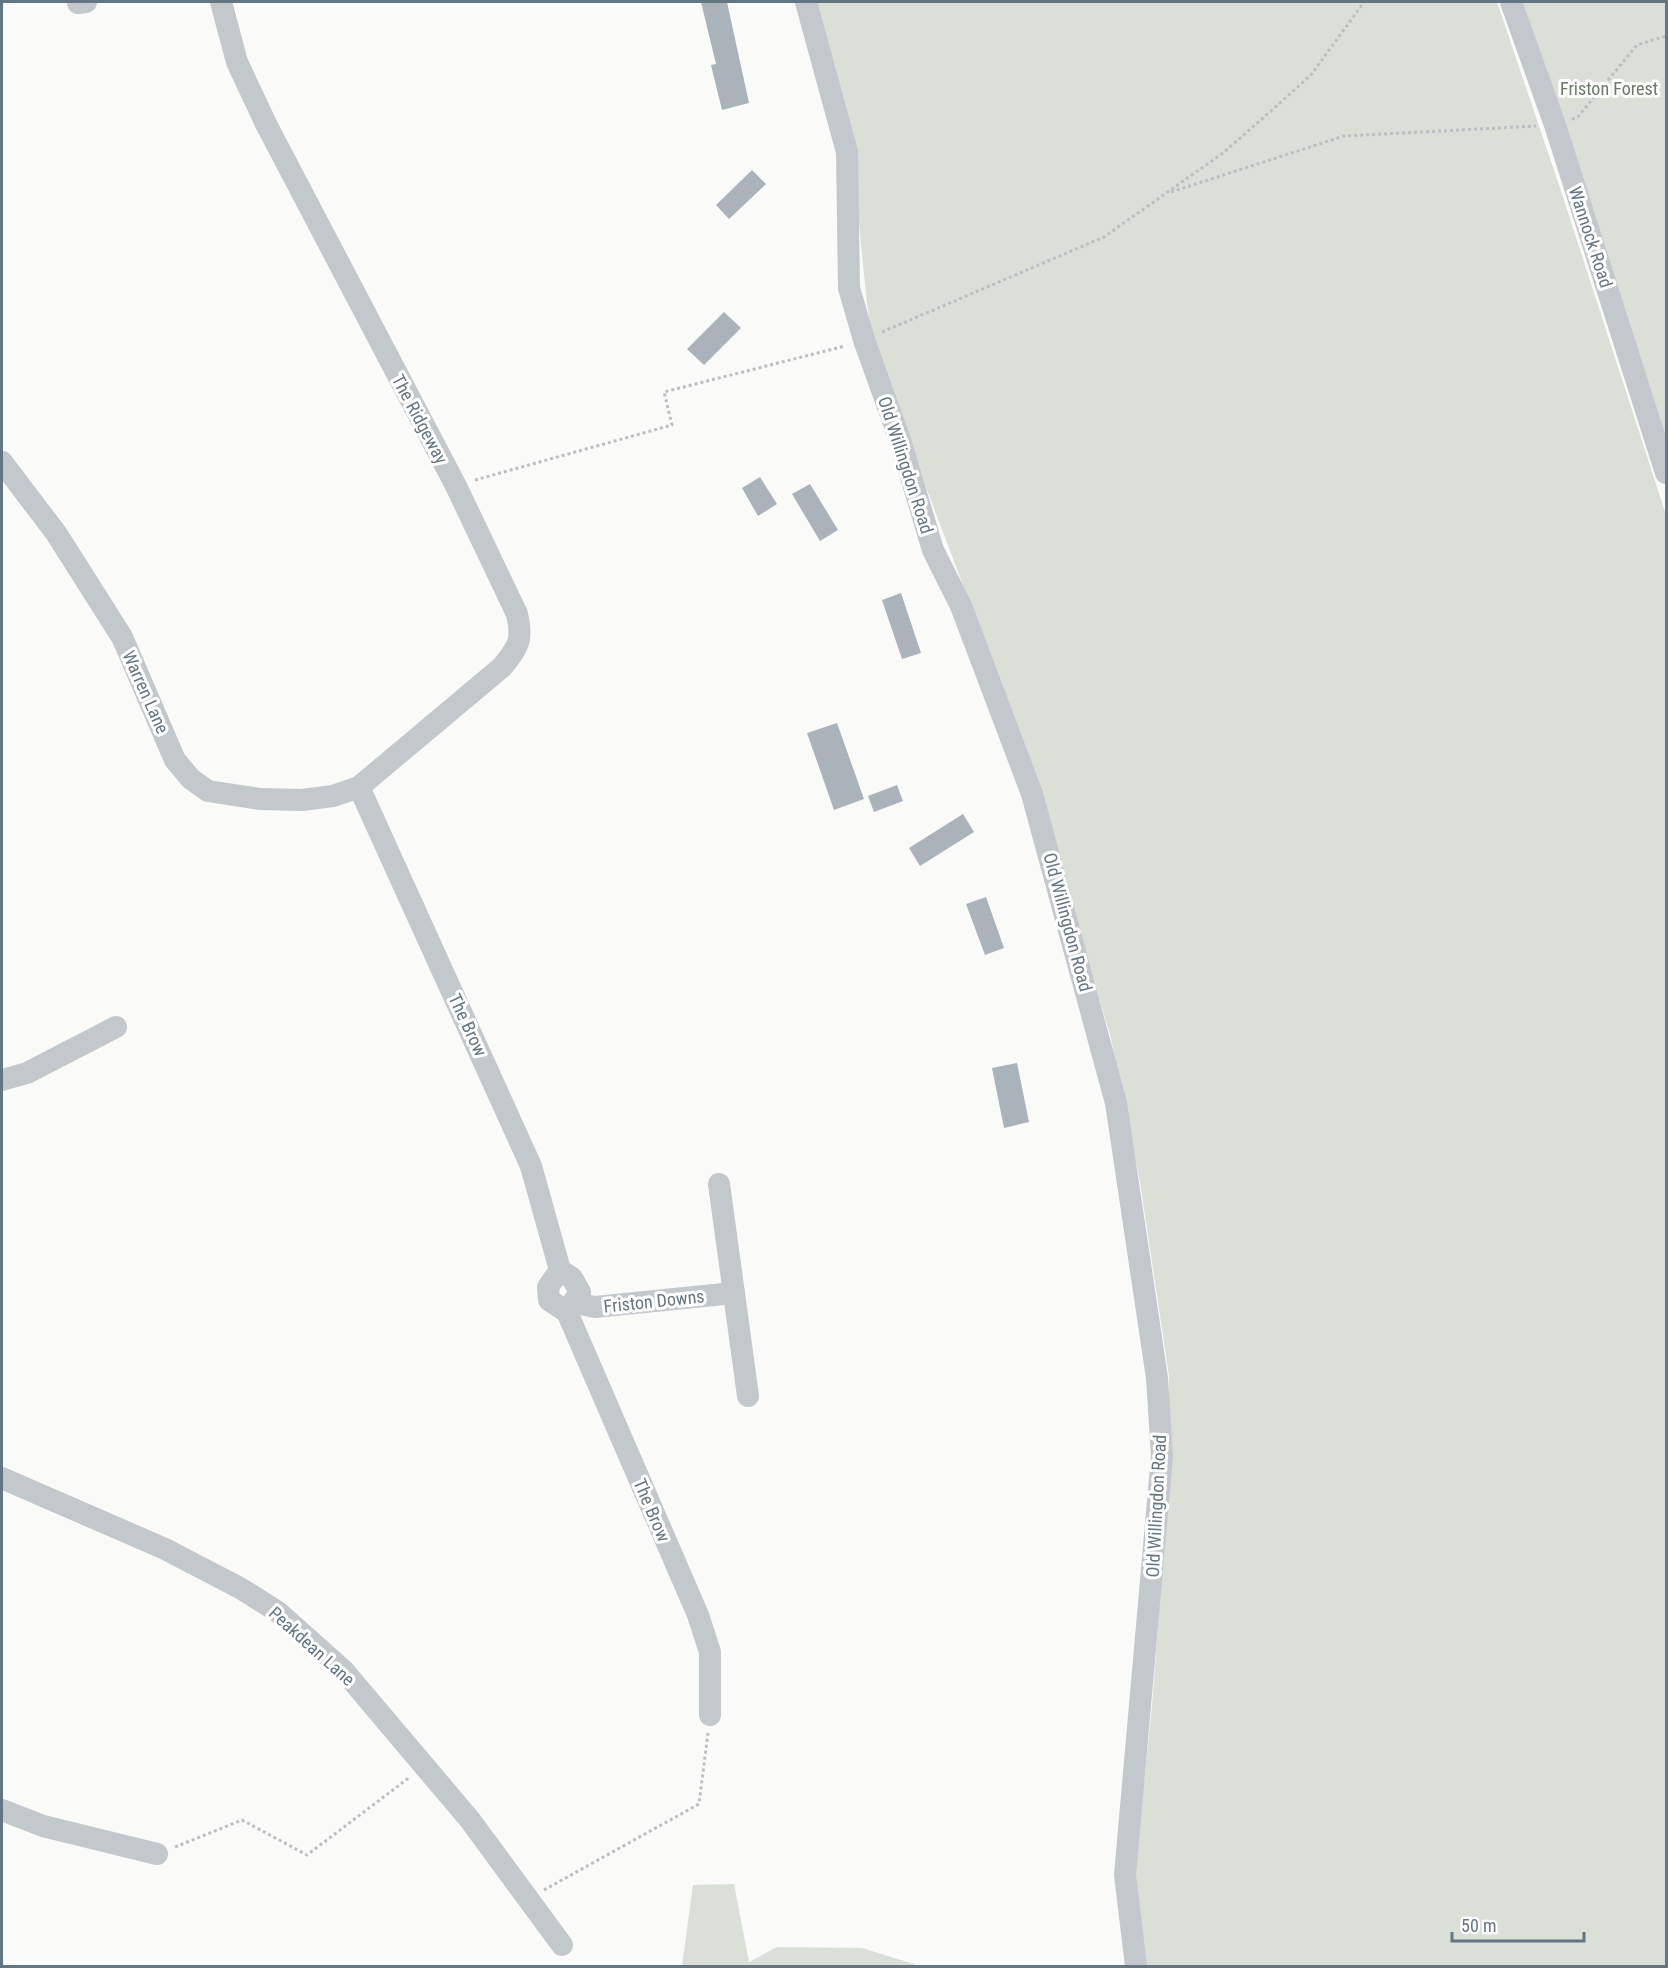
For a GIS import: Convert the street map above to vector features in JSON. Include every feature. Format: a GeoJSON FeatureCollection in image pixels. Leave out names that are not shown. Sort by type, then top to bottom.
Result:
{"type":"FeatureCollection","features":[{"type":"Feature","properties":{"kind":"street","name":"The Ridgeway"},"geometry":{"type":"LineString","coordinates":[[221,2],[237,62],[456,486],[517,614],[522,633],[516,650],[502,667],[359,787]]}},
{"type":"Feature","properties":{"kind":"street","name":"Old Willingdon Road"},"geometry":{"type":"LineString","coordinates":[[807,2],[847,152],[849,288],[864,340],[900,440],[933,550],[961,606],[1032,794],[1116,1103],[1157,1378],[1162,1456],[1125,1875],[1136,1966]]}},
{"type":"Feature","properties":{"kind":"street","name":"Wannock Road"},"geometry":{"type":"LineString","coordinates":[[1511,2],[1555,125],[1666,473]]}},
{"type":"Feature","properties":{"kind":"street","name":"Warren Lane"},"geometry":{"type":"LineString","coordinates":[[2,462],[56,534],[122,637],[175,760],[191,779],[208,791],[260,799],[302,800],[333,796],[359,787]]}},
{"type":"Feature","properties":{"kind":"street","name":"The Brow"},"geometry":{"type":"LineString","coordinates":[[359,787],[531,1166],[560,1270],[572,1278],[580,1292],[571,1307],[698,1615],[710,1652],[710,1715]]}},
{"type":"Feature","properties":{"kind":"street"},"geometry":{"type":"LineString","coordinates":[[2,1080],[27,1073],[116,1027]]}},
{"type":"Feature","properties":{"kind":"street"},"geometry":{"type":"LineString","coordinates":[[719,1184],[748,1396]]}},
{"type":"Feature","properties":{"kind":"street","name":"Friston Downs"},"geometry":{"type":"LineString","coordinates":[[571,1307],[595,1307],[734,1293]]}},
{"type":"Feature","properties":{"kind":"street","name":"Peakdean Lane"},"geometry":{"type":"LineString","coordinates":[[2,1478],[165,1550],[240,1588],[278,1612],[344,1671],[470,1820],[562,1945]]}},
{"type":"Feature","properties":{"kind":"street"},"geometry":{"type":"LineString","coordinates":[[2,1810],[43,1826],[157,1854]]}},
{"type":"Feature","properties":{"kind":"path"},"geometry":{"type":"LineString","coordinates":[[456,486],[672,425],[664,392],[864,340],[1104,237],[1223,153],[1311,75],[1364,2]]}},
{"type":"Feature","properties":{"kind":"path"},"geometry":{"type":"LineString","coordinates":[[1166,193],[1344,136],[1555,125],[1576,118],[1637,45],[1666,36]]}},
{"type":"Feature","properties":{"kind":"path"},"geometry":{"type":"LineString","coordinates":[[529,1898],[699,1804],[710,1715]]}},
{"type":"Feature","properties":{"kind":"path"},"geometry":{"type":"LineString","coordinates":[[157,1854],[242,1820],[307,1855],[424,1766]]}},
{"type":"Feature","properties":{"kind":"green space"},"geometry":{"type":"Polygon","coordinates":[[[817,2],[1497,2],[1666,515],[1666,1966],[1144,1966],[1134,1877],[1152,1706],[1167,1503],[1169,1376],[1140,1182],[1111,1038],[1026,752],[875,352],[867,304],[853,163],[817,2]]]}},
{"type":"Feature","properties":{"kind":"green space","name":"Friston Forest"},"geometry":{"type":"Polygon","coordinates":[[[1512,2],[1666,2],[1666,448],[1512,2]]]}},
{"type":"Feature","properties":{"kind":"green space"},"geometry":{"type":"Polygon","coordinates":[[[734,1884],[749,1962],[777,1947],[862,1948],[920,1966],[682,1966],[693,1885],[734,1884]]]}},
{"type":"Feature","properties":{"kind":"building"},"geometry":{"type":"Polygon","coordinates":[[[701,2],[727,2],[749,103],[722,110],[711,65],[716,64],[701,2]]]}},
{"type":"Feature","properties":{"kind":"building"},"geometry":{"type":"Polygon","coordinates":[[[752,170],[766,184],[729,219],[716,205],[752,170]]]}},
{"type":"Feature","properties":{"kind":"building"},"geometry":{"type":"Polygon","coordinates":[[[724,312],[741,328],[704,365],[687,349],[724,312]]]}},
{"type":"Feature","properties":{"kind":"building"},"geometry":{"type":"Polygon","coordinates":[[[760,477],[777,504],[758,516],[742,488],[760,477]]]}},
{"type":"Feature","properties":{"kind":"building"},"geometry":{"type":"Polygon","coordinates":[[[810,484],[838,530],[820,541],[792,494],[810,484]]]}},
{"type":"Feature","properties":{"kind":"building"},"geometry":{"type":"Polygon","coordinates":[[[901,593],[921,653],[902,659],[882,600],[901,593]]]}},
{"type":"Feature","properties":{"kind":"building"},"geometry":{"type":"Polygon","coordinates":[[[837,723],[864,799],[834,810],[807,733],[837,723]]]}},
{"type":"Feature","properties":{"kind":"building"},"geometry":{"type":"Polygon","coordinates":[[[897,785],[903,801],[874,812],[868,796],[897,785]]]}},
{"type":"Feature","properties":{"kind":"building"},"geometry":{"type":"Polygon","coordinates":[[[963,814],[974,832],[920,866],[909,848],[963,814]]]}},
{"type":"Feature","properties":{"kind":"building"},"geometry":{"type":"Polygon","coordinates":[[[986,897],[1004,948],[985,955],[966,904],[986,897]]]}},
{"type":"Feature","properties":{"kind":"building"},"geometry":{"type":"Polygon","coordinates":[[[1017,1063],[1029,1122],[1004,1128],[992,1068],[1017,1063]]]}}]}
